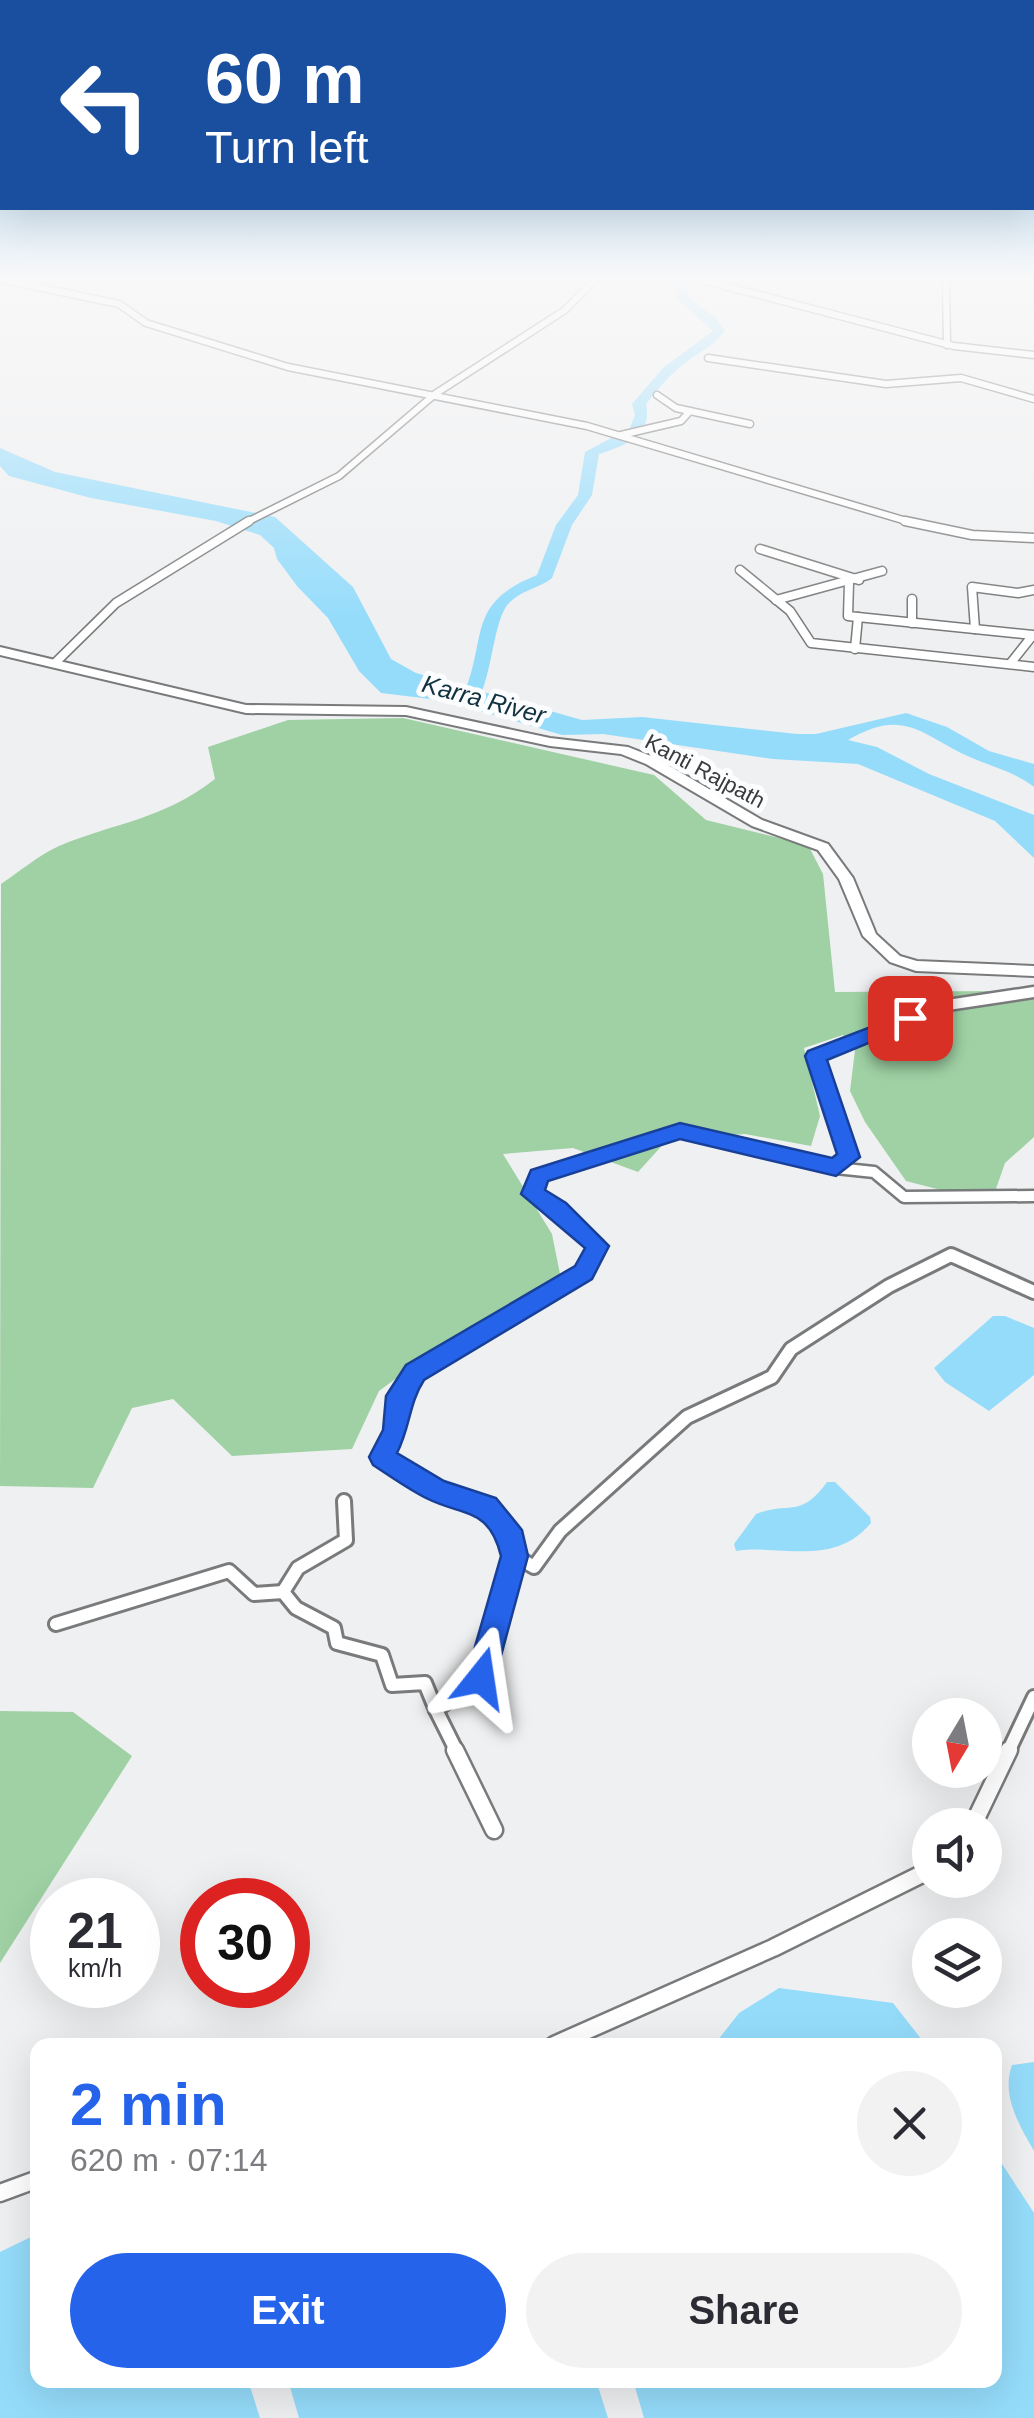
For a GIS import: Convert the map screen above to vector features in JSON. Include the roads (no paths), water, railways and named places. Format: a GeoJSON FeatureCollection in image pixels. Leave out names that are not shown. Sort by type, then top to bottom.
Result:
{"type":"FeatureCollection","features":[{"type":"Feature","properties":{"kind":"main road","name":"Kanti Rajpath"},"geometry":{"type":"LineString","coordinates":[[0,651],[246,709],[406,711],[550,742],[623,750],[662,767],[757,823],[823,847],[846,878],[870,936],[896,958],[916,966],[1034,971]]}},
{"type":"Feature","properties":{"kind":"street"},"geometry":{"type":"LineString","coordinates":[[429,393],[619,436],[888,517],[972,535],[1034,538]]}},
{"type":"Feature","properties":{"kind":"street"},"geometry":{"type":"LineString","coordinates":[[56,662],[116,603],[271,508],[339,476],[435,394]]}},
{"type":"Feature","properties":{"kind":"street"},"geometry":{"type":"LineString","coordinates":[[657,395],[676,408],[750,424]]}},
{"type":"Feature","properties":{"kind":"street"},"geometry":{"type":"LineString","coordinates":[[619,436],[682,421],[690,411]]}},
{"type":"Feature","properties":{"kind":"street"},"geometry":{"type":"LineString","coordinates":[[760,549],[854,582]]}},
{"type":"Feature","properties":{"kind":"street"},"geometry":{"type":"LineString","coordinates":[[740,570],[790,610],[804,638],[811,643],[1034,666]]}},
{"type":"Feature","properties":{"kind":"street"},"geometry":{"type":"LineString","coordinates":[[776,600],[854,582],[882,571]]}},
{"type":"Feature","properties":{"kind":"street"},"geometry":{"type":"LineString","coordinates":[[854,582],[848,616],[1032,635],[1010,664]]}},
{"type":"Feature","properties":{"kind":"street"},"geometry":{"type":"LineString","coordinates":[[975,629],[972,588],[1018,593],[1034,590]]}},
{"type":"Feature","properties":{"kind":"street"},"geometry":{"type":"LineString","coordinates":[[912,599],[912,622]]}},
{"type":"Feature","properties":{"kind":"street"},"geometry":{"type":"LineString","coordinates":[[856,649],[858,617]]}},
{"type":"Feature","properties":{"kind":"street"},"geometry":{"type":"LineString","coordinates":[[836,1168],[849,1157],[815,1056],[941,1006],[1034,992]]}},
{"type":"Feature","properties":{"kind":"street"},"geometry":{"type":"LineString","coordinates":[[436,1710],[481,1678],[514,1556],[508,1530],[487,1506],[437,1490],[382,1457],[395,1430],[399,1396],[415,1372],[583,1272],[598,1246],[558,1209],[532,1194],[539,1176],[680,1131],[836,1168],[874,1172],[904,1197],[1034,1196]]}},
{"type":"Feature","properties":{"kind":"street"},"geometry":{"type":"LineString","coordinates":[[514,1556],[534,1566],[560,1531],[687,1417],[772,1377],[791,1349],[890,1286],[936,1262],[951,1255],[1034,1292]]}},
{"type":"Feature","properties":{"kind":"street"},"geometry":{"type":"LineString","coordinates":[[283,1592],[298,1568],[346,1540],[344,1501]]}},
{"type":"Feature","properties":{"kind":"street"},"geometry":{"type":"LineString","coordinates":[[56,1624],[228,1571],[254,1594],[283,1592]]}},
{"type":"Feature","properties":{"kind":"street"},"geometry":{"type":"LineString","coordinates":[[283,1592],[296,1608],[334,1628],[337,1643],[382,1655],[392,1684],[424,1683],[494,1830]]}},
{"type":"Feature","properties":{"kind":"street"},"geometry":{"type":"LineString","coordinates":[[981,1808],[1034,1696]]}},
{"type":"Feature","properties":{"kind":"street"},"geometry":{"type":"LineString","coordinates":[[570,2038],[773,1948],[912,1879]]}},
{"type":"Feature","properties":{"kind":"street"},"geometry":{"type":"LineString","coordinates":[[0,2193],[30,2182]]}},
{"type":"Feature","properties":{"kind":"water","name":"Karra River"},"geometry":{"type":"Polygon","coordinates":[[[0,448],[55,472],[275,517],[353,587],[391,659],[416,673],[582,720],[642,717],[816,734],[906,713],[947,727],[989,751],[1034,764],[1034,787],[908,727],[882,726],[848,740],[877,747],[929,774],[1034,815],[1034,858],[995,821],[858,764],[773,759],[603,734],[562,735],[447,701],[381,693],[359,671],[328,618],[297,586],[277,559],[274,548],[260,535],[216,521],[91,498],[9,476],[0,466],[0,448]]]}},
{"type":"Feature","properties":{"kind":"water"},"geometry":{"type":"Polygon","coordinates":[[[993,1316],[1005,1316],[1034,1328],[1034,1375],[989,1411],[945,1382],[934,1368],[993,1316]]]}},
{"type":"Feature","properties":{"kind":"water"},"geometry":{"type":"Polygon","coordinates":[[[827,1482],[835,1482],[870,1517],[871,1523],[856,1537],[824,1550],[736,1551],[734,1544],[756,1514],[802,1505],[827,1482]]]}},
{"type":"Feature","properties":{"kind":"water"},"geometry":{"type":"Polygon","coordinates":[[[779,1988],[893,2003],[920,2038],[719,2038],[739,2013],[779,1988]]]}},
{"type":"Feature","properties":{"kind":"water"},"geometry":{"type":"Polygon","coordinates":[[[1034,2062],[1034,2151],[1013,2110],[1009,2076],[1012,2065],[1034,2062]]]}},
{"type":"Feature","properties":{"kind":"water"},"geometry":{"type":"Polygon","coordinates":[[[1002,2164],[1034,2213],[1034,2418],[644,2418],[635,2388],[1002,2388],[1002,2164]]]}},
{"type":"Feature","properties":{"kind":"water"},"geometry":{"type":"Polygon","coordinates":[[[30,2237],[30,2388],[251,2388],[260,2418],[0,2418],[0,2252],[30,2237]]]}},
{"type":"Feature","properties":{"kind":"water"},"geometry":{"type":"Polygon","coordinates":[[[290,2388],[599,2388],[608,2418],[299,2418],[290,2388]]]}},
{"type":"Feature","properties":{"kind":"waterway","name":"Karra River"},"geometry":{"type":"LineString","coordinates":[[471,698],[481,676],[494,611],[519,588],[544,578],[564,525],[585,495],[592,452],[636,431],[641,415],[639,404],[648,393]]}}]}
